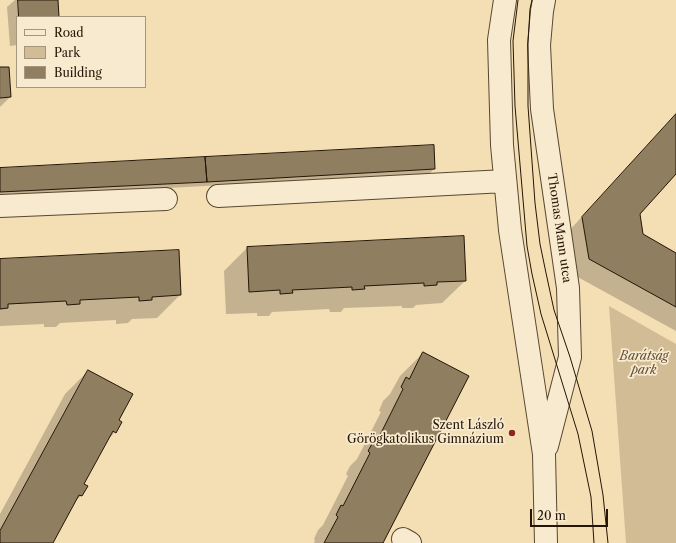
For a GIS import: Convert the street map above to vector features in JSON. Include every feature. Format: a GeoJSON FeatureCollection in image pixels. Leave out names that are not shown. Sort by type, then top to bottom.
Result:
{"type":"FeatureCollection","features":[{"type":"Feature","properties":{"kind":"street","name":"Thomas Mann utca"},"geometry":{"type":"LineString","coordinates":[[505,0],[499,40],[502,145],[511,238],[544,454],[546,543]]}},
{"type":"Feature","properties":{"kind":"street","name":"Thomas Mann utca"},"geometry":{"type":"LineString","coordinates":[[544,0],[539,45],[542,109],[568,288],[570,357],[544,454]]}},
{"type":"Feature","properties":{"kind":"street"},"geometry":{"type":"LineString","coordinates":[[218,196],[505,181]]}},
{"type":"Feature","properties":{"kind":"street"},"geometry":{"type":"LineString","coordinates":[[0,206],[166,199]]}},
{"type":"Feature","properties":{"kind":"green space","name":"Barátság park"},"geometry":{"type":"Polygon","coordinates":[[[609,306],[676,344],[676,543],[626,543],[609,306]]]}},
{"type":"Feature","properties":{"kind":"building"},"geometry":{"type":"Polygon","coordinates":[[[18,0],[58,0],[59,16],[19,16],[18,0]]]}},
{"type":"Feature","properties":{"kind":"building"},"geometry":{"type":"Polygon","coordinates":[[[0,67],[9,67],[11,97],[0,98],[0,67]]]}},
{"type":"Feature","properties":{"kind":"building"},"geometry":{"type":"Polygon","coordinates":[[[676,114],[676,174],[640,214],[643,234],[676,253],[676,307],[589,259],[582,217],[676,114]]]}},
{"type":"Feature","properties":{"kind":"building"},"geometry":{"type":"Polygon","coordinates":[[[434,145],[435,169],[207,182],[205,157],[434,145]]]}},
{"type":"Feature","properties":{"kind":"building"},"geometry":{"type":"Polygon","coordinates":[[[205,157],[207,182],[0,192],[0,168],[205,157]]]}},
{"type":"Feature","properties":{"kind":"building"},"geometry":{"type":"Polygon","coordinates":[[[464,236],[466,281],[437,282],[437,285],[424,286],[424,283],[364,286],[365,289],[352,290],[352,287],[292,290],[293,293],[280,294],[280,290],[249,292],[247,247],[464,236]]]}},
{"type":"Feature","properties":{"kind":"building"},"geometry":{"type":"Polygon","coordinates":[[[179,250],[181,295],[152,297],[152,300],[139,301],[139,297],[80,300],[80,304],[67,305],[66,301],[8,304],[8,308],[0,309],[0,259],[179,250]]]}},
{"type":"Feature","properties":{"kind":"building"},"geometry":{"type":"Polygon","coordinates":[[[423,352],[469,376],[383,543],[324,543],[338,517],[336,515],[341,505],[343,506],[370,453],[368,451],[373,442],[376,443],[403,389],[401,387],[406,377],[409,379],[423,352]]]}},
{"type":"Feature","properties":{"kind":"building"},"geometry":{"type":"Polygon","coordinates":[[[88,370],[133,394],[119,420],[122,422],[116,433],[113,431],[84,484],[88,486],[82,496],[79,495],[53,543],[0,543],[0,531],[88,370]]]}},
{"type":"Feature","properties":{"kind":"tram line"},"geometry":{"type":"LineString","coordinates":[[518,0],[513,41],[515,106],[527,246],[541,314],[578,434],[591,497],[594,543]]}},
{"type":"Feature","properties":{"kind":"tram line"},"geometry":{"type":"LineString","coordinates":[[532,0],[528,43],[528,106],[535,203],[540,244],[554,310],[592,431],[603,495],[608,543]]}},
{"type":"Feature","properties":{"kind":"place","name":"Szent László Görögkatolikus Gimnázium"},"geometry":{"type":"Point","coordinates":[512,433]}}]}
